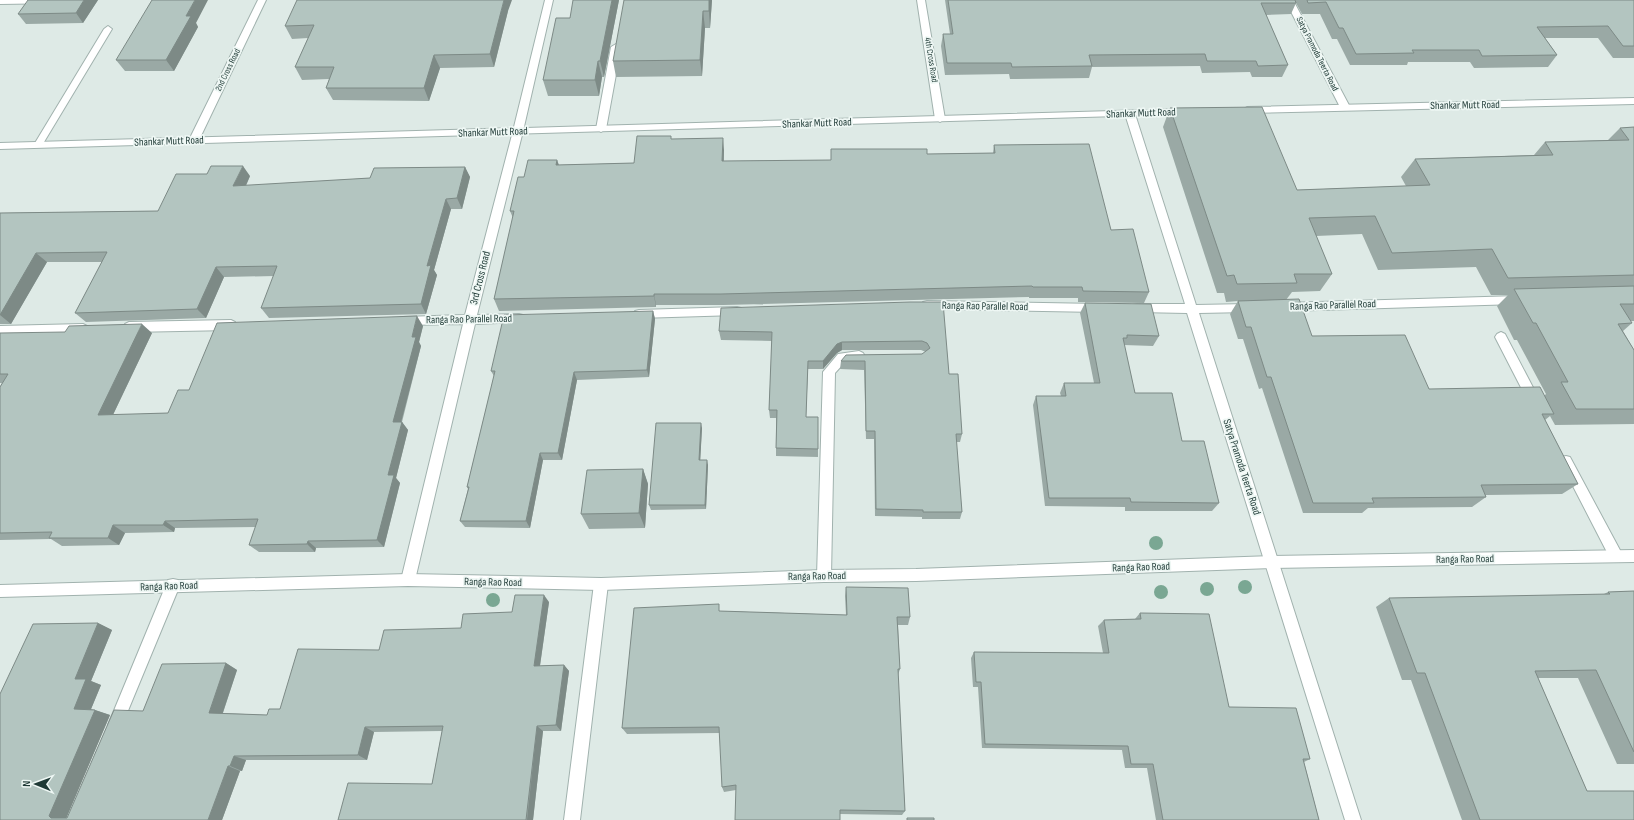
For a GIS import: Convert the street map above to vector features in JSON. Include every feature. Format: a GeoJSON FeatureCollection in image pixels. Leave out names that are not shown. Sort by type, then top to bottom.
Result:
{"type":"FeatureCollection","features":[{"type":"Feature","properties":{"kind":"street"},"geometry":{"type":"LineString","coordinates":[[0,1],[63,0]]}},
{"type":"Feature","properties":{"kind":"street","name":"2nd Cross Road"},"geometry":{"type":"LineString","coordinates":[[194,140],[262,0]]}},
{"type":"Feature","properties":{"kind":"street","name":"3rd Cross Road"},"geometry":{"type":"LineString","coordinates":[[408,580],[470,319],[518,131],[549,0]]}},
{"type":"Feature","properties":{"kind":"street","name":"4th Cross Road"},"geometry":{"type":"LineString","coordinates":[[921,0],[940,119]]}},
{"type":"Feature","properties":{"kind":"street","name":"Satya Pramoda Teerta Road"},"geometry":{"type":"LineString","coordinates":[[1289,0],[1345,108]]}},
{"type":"Feature","properties":{"kind":"street"},"geometry":{"type":"LineString","coordinates":[[38,145],[108,29]]}},
{"type":"Feature","properties":{"kind":"street"},"geometry":{"type":"LineString","coordinates":[[601,129],[617,41]]}},
{"type":"Feature","properties":{"kind":"street","name":"Shankar Mutt Road"},"geometry":{"type":"LineString","coordinates":[[1234,111],[1634,101]]}},
{"type":"Feature","properties":{"kind":"street","name":"Shankar Mutt Road"},"geometry":{"type":"LineString","coordinates":[[0,146],[1194,112]]}},
{"type":"Feature","properties":{"kind":"street","name":"Satya Pramoda Teerta Road"},"geometry":{"type":"LineString","coordinates":[[1130,114],[1353,820]]}},
{"type":"Feature","properties":{"kind":"street","name":"Ranga Rao Parallel Road"},"geometry":{"type":"LineString","coordinates":[[1129,308],[1191,309],[1531,300]]}},
{"type":"Feature","properties":{"kind":"street","name":"Ranga Rao Parallel Road"},"geometry":{"type":"LineString","coordinates":[[917,305],[1113,308]]}},
{"type":"Feature","properties":{"kind":"street"},"geometry":{"type":"LineString","coordinates":[[628,314],[745,310]]}},
{"type":"Feature","properties":{"kind":"street","name":"Ranga Rao Parallel Road"},"geometry":{"type":"LineString","coordinates":[[390,321],[533,317]]}},
{"type":"Feature","properties":{"kind":"street"},"geometry":{"type":"LineString","coordinates":[[119,328],[239,325]]}},
{"type":"Feature","properties":{"kind":"street"},"geometry":{"type":"LineString","coordinates":[[0,331],[95,328]]}},
{"type":"Feature","properties":{"kind":"street"},"geometry":{"type":"LineString","coordinates":[[1501,337],[1542,414]]}},
{"type":"Feature","properties":{"kind":"street"},"geometry":{"type":"LineString","coordinates":[[824,576],[829,372],[842,357],[874,356]]}},
{"type":"Feature","properties":{"kind":"street"},"geometry":{"type":"LineString","coordinates":[[1560,450],[1616,556]]}},
{"type":"Feature","properties":{"kind":"street","name":"Ranga Rao Road"},"geometry":{"type":"LineString","coordinates":[[0,591],[173,585],[408,580],[601,584],[824,576],[916,575],[1272,562],[1634,556]]}},
{"type":"Feature","properties":{"kind":"street"},"geometry":{"type":"LineString","coordinates":[[572,820],[601,584]]}},
{"type":"Feature","properties":{"kind":"street"},"geometry":{"type":"LineString","coordinates":[[109,739],[173,585]]}},
{"type":"Feature","properties":{"kind":"building"},"geometry":{"type":"Polygon","coordinates":[[[28,0],[84,0],[76,13],[18,14],[28,0]]]}},
{"type":"Feature","properties":{"kind":"building"},"geometry":{"type":"Polygon","coordinates":[[[152,0],[195,0],[186,16],[191,16],[166,60],[116,60],[152,0]]]}},
{"type":"Feature","properties":{"kind":"building"},"geometry":{"type":"Polygon","coordinates":[[[297,0],[504,0],[490,54],[434,55],[424,88],[326,88],[334,67],[295,67],[314,25],[285,26],[297,0]]]}},
{"type":"Feature","properties":{"kind":"building"},"geometry":{"type":"Polygon","coordinates":[[[573,0],[612,0],[595,80],[543,80],[556,18],[570,18],[573,0]]]}},
{"type":"Feature","properties":{"kind":"building"},"geometry":{"type":"Polygon","coordinates":[[[624,0],[709,0],[709,11],[703,11],[700,60],[613,61],[624,0]]]}},
{"type":"Feature","properties":{"kind":"building"},"geometry":{"type":"Polygon","coordinates":[[[948,0],[1295,0],[1296,3],[1261,3],[1288,65],[1258,66],[1256,61],[1207,61],[1205,54],[1089,55],[1092,66],[1012,67],[1011,63],[947,63],[943,34],[953,34],[948,0]]]}},
{"type":"Feature","properties":{"kind":"building"},"geometry":{"type":"Polygon","coordinates":[[[1307,0],[1634,0],[1634,46],[1623,46],[1608,26],[1537,27],[1557,55],[1482,56],[1479,50],[1412,50],[1414,53],[1356,54],[1343,28],[1339,28],[1326,2],[1308,3],[1307,0]]]}},
{"type":"Feature","properties":{"kind":"building"},"geometry":{"type":"Polygon","coordinates":[[[1262,107],[1297,190],[1430,185],[1415,159],[1553,155],[1545,142],[1629,140],[1620,128],[1634,127],[1634,275],[1508,278],[1492,249],[1392,253],[1375,216],[1309,218],[1332,274],[1294,274],[1297,283],[1237,284],[1234,275],[1227,276],[1170,108],[1262,107]]]}},
{"type":"Feature","properties":{"kind":"building"},"geometry":{"type":"Polygon","coordinates":[[[637,136],[671,136],[671,139],[723,138],[722,161],[831,160],[831,149],[927,149],[927,154],[995,153],[994,145],[1089,144],[1111,230],[1133,229],[1149,292],[1083,291],[1082,287],[1032,286],[494,299],[514,211],[510,211],[518,177],[524,177],[528,160],[557,160],[556,165],[634,163],[637,136]]]}},
{"type":"Feature","properties":{"kind":"building"},"geometry":{"type":"Polygon","coordinates":[[[211,166],[243,166],[233,186],[370,178],[374,168],[465,167],[457,198],[446,199],[427,266],[431,265],[421,304],[261,308],[277,266],[216,267],[197,309],[75,313],[107,252],[36,253],[0,315],[0,213],[158,211],[176,174],[207,174],[211,166]]]}},
{"type":"Feature","properties":{"kind":"building"},"geometry":{"type":"Polygon","coordinates":[[[1634,286],[1634,304],[1620,304],[1632,323],[1618,324],[1634,350],[1634,409],[1576,409],[1561,382],[1568,382],[1536,323],[1533,323],[1514,289],[1634,286]]]}},
{"type":"Feature","properties":{"kind":"building"},"geometry":{"type":"Polygon","coordinates":[[[1299,299],[1312,336],[1405,335],[1429,389],[1540,387],[1554,414],[1542,414],[1578,484],[1481,485],[1486,497],[1372,498],[1374,503],[1313,503],[1271,377],[1267,377],[1251,327],[1246,327],[1238,301],[1299,299]]]}},
{"type":"Feature","properties":{"kind":"building"},"geometry":{"type":"Polygon","coordinates":[[[943,302],[949,374],[958,374],[962,434],[956,434],[962,512],[923,512],[923,510],[876,509],[875,431],[866,431],[865,361],[841,361],[846,355],[922,354],[930,348],[927,343],[922,341],[842,342],[837,344],[823,361],[808,361],[806,417],[818,417],[818,449],[776,448],[777,410],[769,410],[772,332],[719,331],[721,308],[943,302]]]}},
{"type":"Feature","properties":{"kind":"building"},"geometry":{"type":"Polygon","coordinates":[[[1085,303],[1151,304],[1159,336],[1127,335],[1127,338],[1123,338],[1135,393],[1172,393],[1182,441],[1204,441],[1219,503],[1131,502],[1130,498],[1049,498],[1036,396],[1066,396],[1064,383],[1100,383],[1085,303]]]}},
{"type":"Feature","properties":{"kind":"building"},"geometry":{"type":"Polygon","coordinates":[[[653,311],[647,370],[574,372],[558,453],[540,453],[526,521],[460,521],[495,371],[491,371],[504,315],[653,311]]]}},
{"type":"Feature","properties":{"kind":"building"},"geometry":{"type":"Polygon","coordinates":[[[417,316],[412,337],[416,337],[393,422],[402,422],[388,475],[394,475],[377,540],[308,541],[307,544],[249,545],[258,519],[165,521],[163,525],[113,525],[108,538],[49,538],[52,532],[0,533],[0,387],[8,374],[0,374],[0,333],[65,332],[69,326],[142,324],[98,415],[168,413],[178,390],[189,390],[217,323],[417,316]]]}},
{"type":"Feature","properties":{"kind":"building"},"geometry":{"type":"Polygon","coordinates":[[[656,423],[701,423],[699,460],[707,460],[705,505],[649,505],[656,423]]]}},
{"type":"Feature","properties":{"kind":"building"},"geometry":{"type":"Polygon","coordinates":[[[643,469],[639,513],[581,514],[587,470],[643,469]]]}},
{"type":"Feature","properties":{"kind":"building"},"geometry":{"type":"Polygon","coordinates":[[[846,587],[908,588],[910,617],[897,617],[905,811],[840,810],[840,820],[735,820],[736,785],[722,787],[719,727],[622,728],[634,608],[719,604],[719,611],[847,615],[846,587]]]}},
{"type":"Feature","properties":{"kind":"building"},"geometry":{"type":"Polygon","coordinates":[[[1634,591],[1634,752],[1596,670],[1535,671],[1587,791],[1634,791],[1634,820],[1480,820],[1425,673],[1417,673],[1389,598],[1610,594],[1608,592],[1634,591]]]}},
{"type":"Feature","properties":{"kind":"building"},"geometry":{"type":"Polygon","coordinates":[[[515,595],[544,595],[534,666],[564,665],[556,725],[537,726],[526,820],[338,820],[348,783],[432,784],[443,726],[365,727],[358,755],[234,756],[230,766],[228,766],[208,820],[0,820],[0,694],[33,624],[98,623],[75,679],[86,679],[74,709],[95,710],[49,816],[51,818],[67,818],[114,710],[143,711],[162,664],[226,663],[209,713],[267,715],[269,709],[280,709],[298,649],[379,650],[384,630],[461,628],[463,614],[512,612],[515,595]]]}},
{"type":"Feature","properties":{"kind":"building"},"geometry":{"type":"Polygon","coordinates":[[[1140,613],[1209,614],[1229,707],[1296,708],[1310,759],[1303,759],[1319,820],[1163,820],[1153,764],[1131,764],[1128,746],[985,744],[981,682],[976,682],[974,652],[1109,653],[1104,620],[1141,619],[1140,613]]]}},
{"type":"Feature","properties":{"kind":"building"},"geometry":{"type":"Polygon","coordinates":[[[907,818],[934,818],[934,820],[907,820],[907,818]]]}}]}
